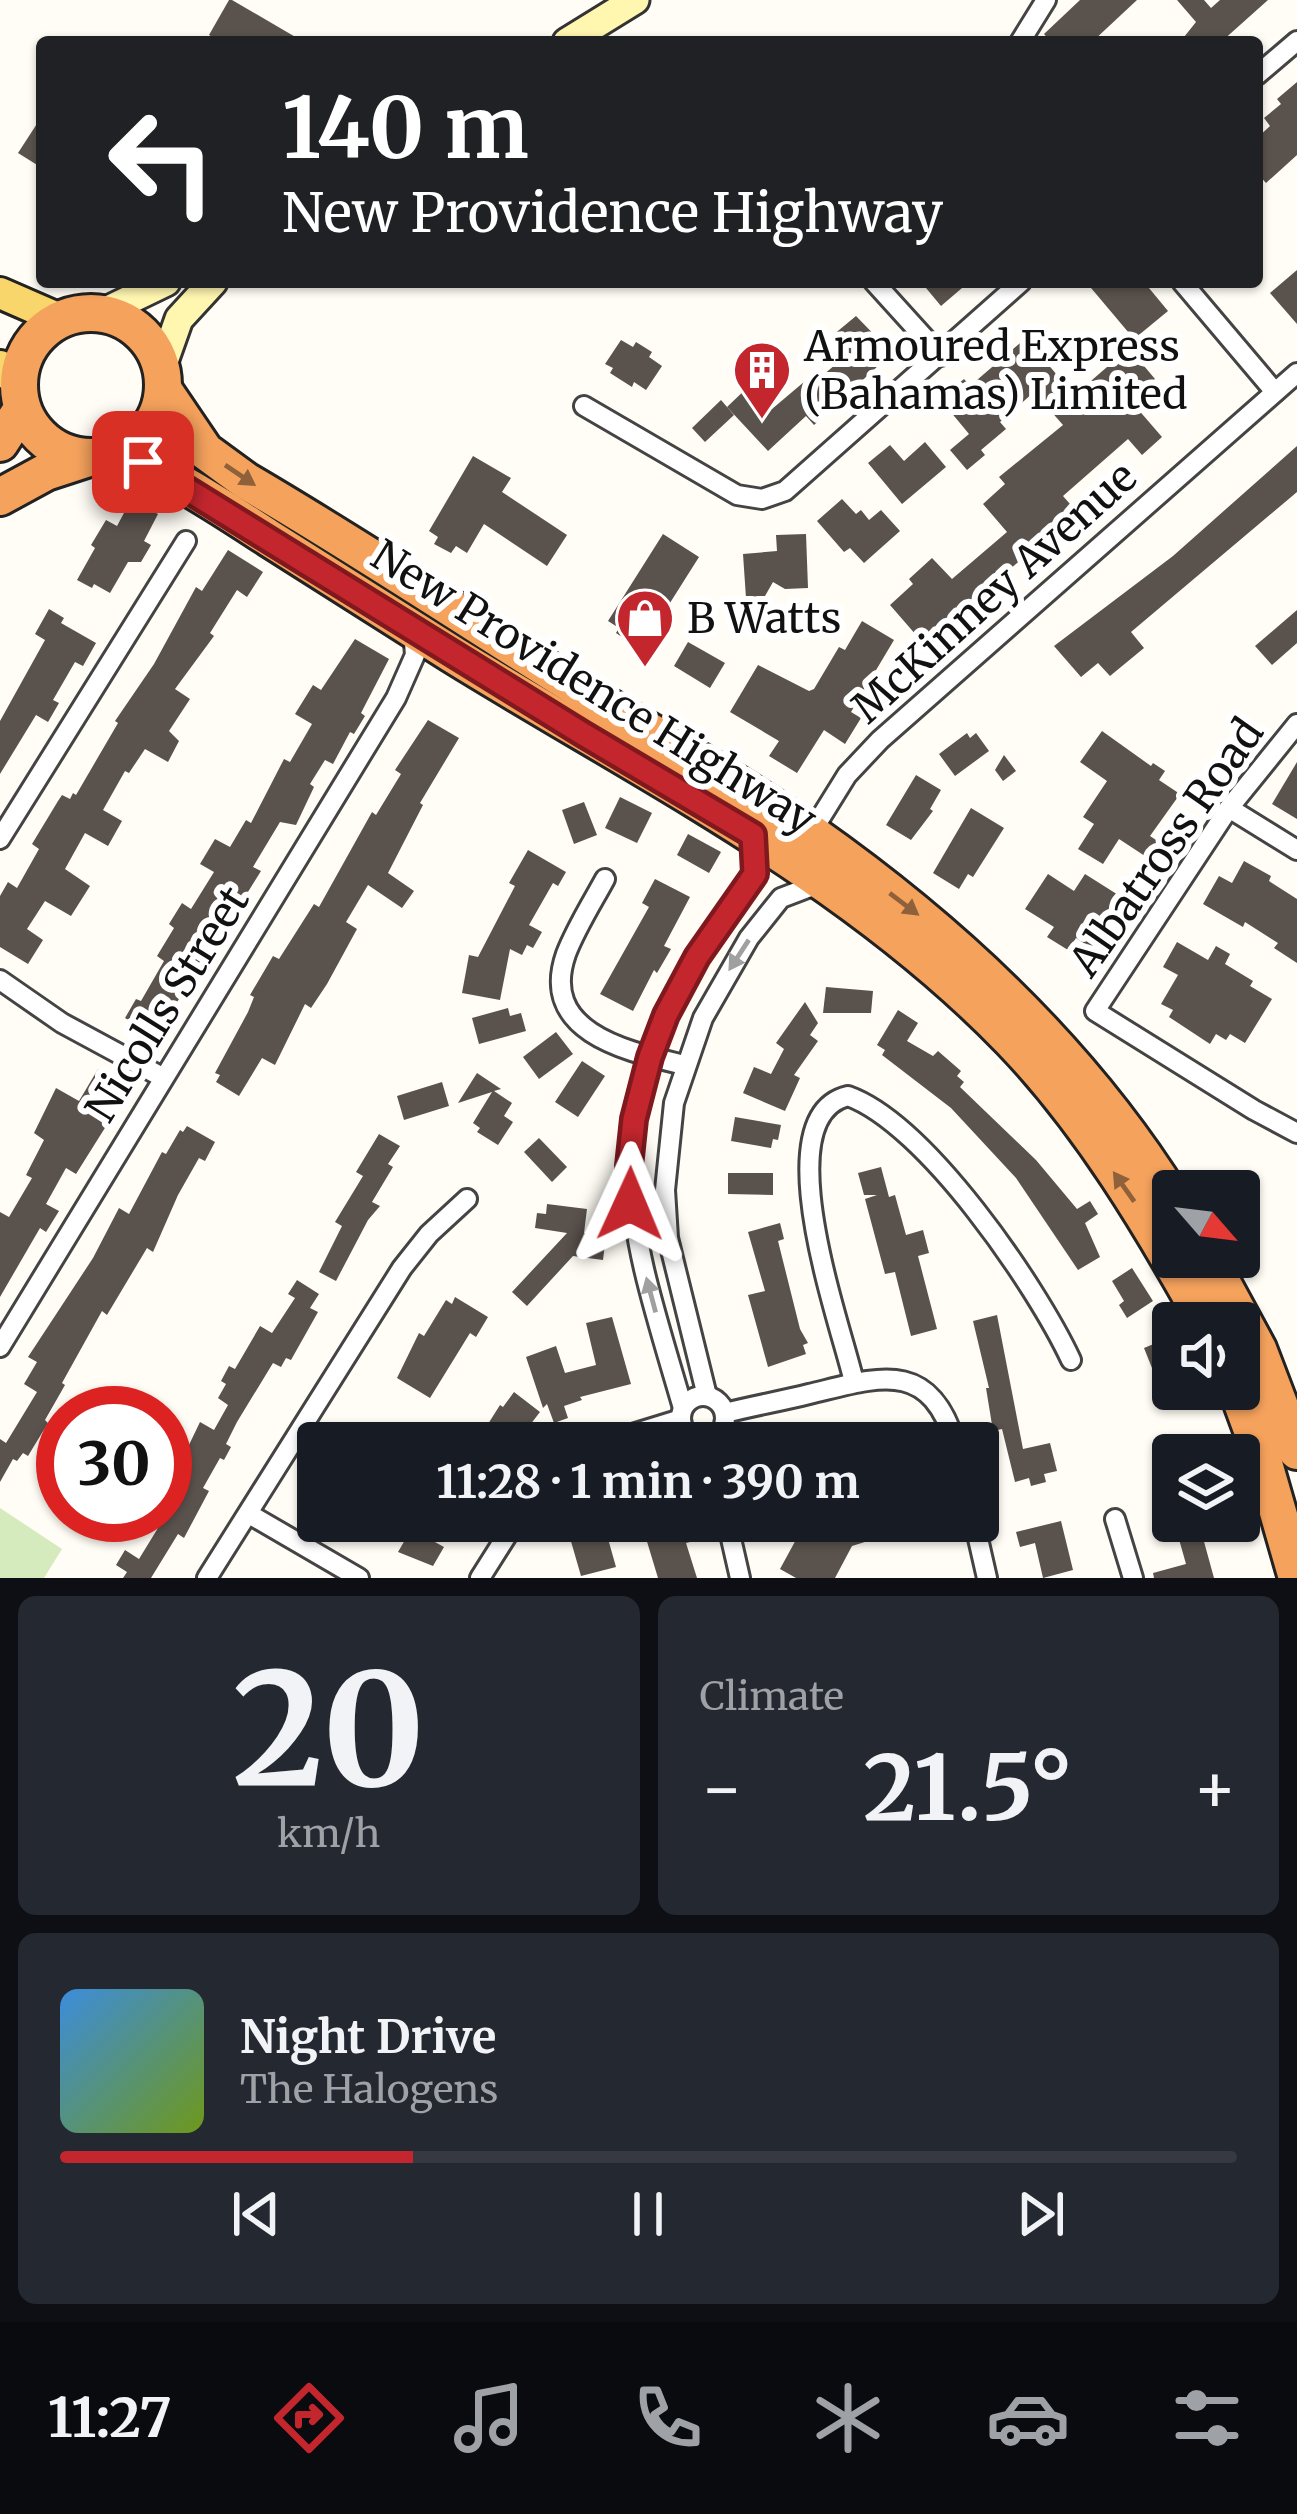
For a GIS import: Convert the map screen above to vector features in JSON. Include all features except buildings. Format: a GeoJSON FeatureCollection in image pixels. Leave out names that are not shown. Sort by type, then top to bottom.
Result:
{"type":"FeatureCollection","features":[{"type":"Feature","properties":{"kind":"highway"},"geometry":{"type":"LineString","coordinates":[[0,443],[14,387],[34,341],[62,320],[80,314],[102,313],[142,333],[163,378],[158,410],[147,430],[104,455],[46,472],[0,497]]}},
{"type":"Feature","properties":{"kind":"highway","name":"New Providence Highway"},"geometry":{"type":"LineString","coordinates":[[163,378],[205,451],[247,481],[811,833],[933,927],[1029,1015],[1098,1093],[1152,1170]]}},
{"type":"Feature","properties":{"kind":"highway"},"geometry":{"type":"LineString","coordinates":[[14,387],[42,437],[59,449],[104,455]]}},
{"type":"Feature","properties":{"kind":"highway","name":"New Providence Highway"},"geometry":{"type":"LineString","coordinates":[[104,455],[143,462],[212,501],[824,882],[946,980],[1011,1040],[1137,1205],[1194,1302]]}},
{"type":"Feature","properties":{"kind":"highway"},"geometry":{"type":"LineString","coordinates":[[1219,1278],[1258,1349],[1297,1451]]}},
{"type":"Feature","properties":{"kind":"highway"},"geometry":{"type":"LineString","coordinates":[[1245,1410],[1297,1578]]}},
{"type":"Feature","properties":{"kind":"main road"},"geometry":{"type":"LineString","coordinates":[[576,36],[623,3]]}},
{"type":"Feature","properties":{"kind":"main road"},"geometry":{"type":"LineString","coordinates":[[102,313],[154,288]]}},
{"type":"Feature","properties":{"kind":"main road"},"geometry":{"type":"LineString","coordinates":[[163,378],[179,319],[207,288]]}},
{"type":"Feature","properties":{"kind":"main road"},"geometry":{"type":"LineString","coordinates":[[0,293],[62,320]]}},
{"type":"Feature","properties":{"kind":"street"},"geometry":{"type":"LineString","coordinates":[[1024,36],[1046,0]]}},
{"type":"Feature","properties":{"kind":"street"},"geometry":{"type":"LineString","coordinates":[[1263,70],[1297,40]]}},
{"type":"Feature","properties":{"kind":"street"},"geometry":{"type":"LineString","coordinates":[[879,288],[941,356]]}},
{"type":"Feature","properties":{"kind":"street"},"geometry":{"type":"LineString","coordinates":[[584,406],[737,495],[762,499],[785,490],[1015,288]]}},
{"type":"Feature","properties":{"kind":"street"},"geometry":{"type":"LineString","coordinates":[[1187,288],[1274,392]]}},
{"type":"Feature","properties":{"kind":"street","name":"McKinney Avenue"},"geometry":{"type":"LineString","coordinates":[[811,833],[847,775],[880,740],[1297,373]]}},
{"type":"Feature","properties":{"kind":"street"},"geometry":{"type":"LineString","coordinates":[[0,839],[186,541]]}},
{"type":"Feature","properties":{"kind":"street"},"geometry":{"type":"LineString","coordinates":[[396,698],[415,655],[413,630]]}},
{"type":"Feature","properties":{"kind":"street"},"geometry":{"type":"LineString","coordinates":[[396,698],[435,662],[455,656]]}},
{"type":"Feature","properties":{"kind":"street","name":"Nicolls Street"},"geometry":{"type":"LineString","coordinates":[[0,1347],[396,698]]}},
{"type":"Feature","properties":{"kind":"street","name":"Albatross Road"},"geometry":{"type":"LineString","coordinates":[[1297,724],[1229,808],[1095,1012],[1297,1133]]}},
{"type":"Feature","properties":{"kind":"street"},"geometry":{"type":"LineString","coordinates":[[1229,808],[1297,850]]}},
{"type":"Feature","properties":{"kind":"street"},"geometry":{"type":"LineString","coordinates":[[685,1422],[630,1204],[634,1119],[666,1015],[697,957],[755,874],[753,835]]}},
{"type":"Feature","properties":{"kind":"street"},"geometry":{"type":"LineString","coordinates":[[605,879],[566,956],[562,990],[569,1007],[592,1034],[618,1049],[684,1065]]}},
{"type":"Feature","properties":{"kind":"street"},"geometry":{"type":"LineString","coordinates":[[707,1396],[668,1238],[668,1145],[684,1065],[703,1018],[749,938],[781,898],[824,882]]}},
{"type":"Feature","properties":{"kind":"street"},"geometry":{"type":"LineString","coordinates":[[0,980],[62,1023],[162,1077]]}},
{"type":"Feature","properties":{"kind":"street"},"geometry":{"type":"LineString","coordinates":[[854,1382],[806,1166],[818,1117],[828,1105],[848,1096],[882,1112],[943,1173],[1036,1296],[1071,1360]]}},
{"type":"Feature","properties":{"kind":"street"},"geometry":{"type":"LineString","coordinates":[[207,1578],[402,1268],[429,1234],[467,1199]]}},
{"type":"Feature","properties":{"kind":"street"},"geometry":{"type":"LineString","coordinates":[[724,1413],[889,1376],[919,1386],[948,1422]]}},
{"type":"Feature","properties":{"kind":"street"},"geometry":{"type":"LineString","coordinates":[[658,1422],[682,1413],[698,1396],[718,1402],[723,1422]]}},
{"type":"Feature","properties":{"kind":"street"},"geometry":{"type":"LineString","coordinates":[[249,1514],[359,1578]]}},
{"type":"Feature","properties":{"kind":"street"},"geometry":{"type":"LineString","coordinates":[[1115,1519],[1133,1578]]}},
{"type":"Feature","properties":{"kind":"street"},"geometry":{"type":"LineString","coordinates":[[480,1578],[503,1542]]}},
{"type":"Feature","properties":{"kind":"street"},"geometry":{"type":"LineString","coordinates":[[732,1542],[740,1578]]}},
{"type":"Feature","properties":{"kind":"street"},"geometry":{"type":"LineString","coordinates":[[979,1542],[987,1578]]}},
{"type":"Feature","properties":{"kind":"green space"},"geometry":{"type":"Polygon","coordinates":[[[0,1508],[36,1532],[36,1542],[51,1542],[62,1549],[44,1578],[0,1578],[0,1508]]]}},
{"type":"Feature","properties":{"kind":"place","name":"Armoured Express (Bahamas) Limited"},"geometry":{"type":"Point","coordinates":[762,421]}},
{"type":"Feature","properties":{"kind":"place","name":"B Watts"},"geometry":{"type":"Point","coordinates":[645,669]}},
{"type":"Feature","properties":{"kind":"route"},"geometry":{"type":"LineString","coordinates":[[143,462],[753,835],[755,874],[697,957],[650,1057],[634,1119],[630,1204]]}}]}
